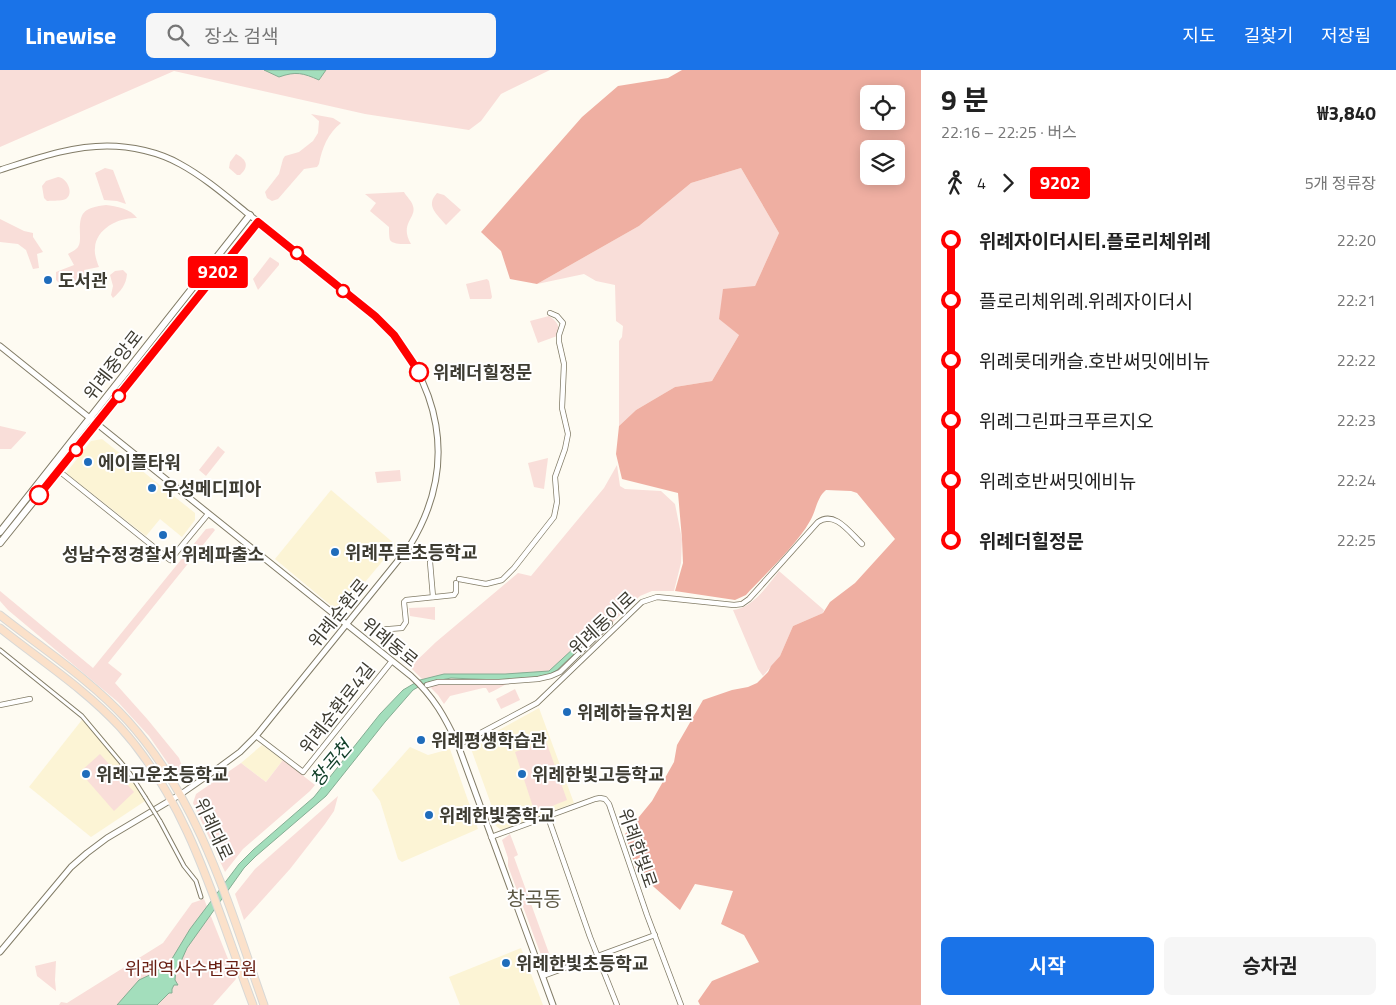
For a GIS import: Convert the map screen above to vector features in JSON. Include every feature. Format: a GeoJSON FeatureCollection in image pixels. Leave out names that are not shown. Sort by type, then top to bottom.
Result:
{"type":"FeatureCollection","features":[{"type":"Feature","properties":{"kind":"main road","name":"위례중앙로"},"geometry":{"type":"LineString","coordinates":[[0,532],[250,216]]}},
{"type":"Feature","properties":{"kind":"main road","name":"위례중앙로"},"geometry":{"type":"LineString","coordinates":[[0,543],[258,222]]}},
{"type":"Feature","properties":{"kind":"main road","name":"위례대로"},"geometry":{"type":"LineString","coordinates":[[0,615],[100,694],[128,721],[151,749],[181,794],[216,870],[264,1005]]}},
{"type":"Feature","properties":{"kind":"main road","name":"위례대로"},"geometry":{"type":"LineString","coordinates":[[0,628],[94,702],[120,727],[146,759],[197,852],[254,1005]]}},
{"type":"Feature","properties":{"kind":"street","name":"위례순환로"},"geometry":{"type":"LineString","coordinates":[[0,170],[51,154],[82,147],[118,146],[166,157],[194,172],[375,316],[385,326],[412,360],[419,372],[434,414],[438,454],[435,481],[427,514],[409,547],[256,736],[232,758],[181,794],[107,838],[87,853],[71,867],[0,952]]}},
{"type":"Feature","properties":{"kind":"street"},"geometry":{"type":"LineString","coordinates":[[378,630],[402,628],[406,622],[404,602],[406,600],[454,595],[457,581],[486,584],[502,580],[514,568],[551,521],[556,510],[555,477],[568,434],[562,408],[564,364],[559,342],[563,323],[557,316],[550,313]]}},
{"type":"Feature","properties":{"kind":"street","name":"위례동로"},"geometry":{"type":"LineString","coordinates":[[0,346],[427,691],[446,719],[458,745],[553,1005]]}},
{"type":"Feature","properties":{"kind":"street"},"geometry":{"type":"LineString","coordinates":[[59,471],[170,560],[208,514]]}},
{"type":"Feature","properties":{"kind":"street","name":"위례동이로"},"geometry":{"type":"LineString","coordinates":[[458,745],[537,703],[642,602],[657,597],[734,605],[742,604],[749,599],[823,518],[831,518],[838,521],[862,544]]}},
{"type":"Feature","properties":{"kind":"street"},"geometry":{"type":"LineString","coordinates":[[430,562],[433,597]]}},
{"type":"Feature","properties":{"kind":"street"},"geometry":{"type":"LineString","coordinates":[[427,685],[438,682],[498,682],[552,676],[560,672],[610,623]]}},
{"type":"Feature","properties":{"kind":"street"},"geometry":{"type":"LineString","coordinates":[[0,650],[82,716],[129,772],[160,821],[184,866],[196,881],[201,897]]}},
{"type":"Feature","properties":{"kind":"street","name":"위례순환로4길"},"geometry":{"type":"LineString","coordinates":[[256,736],[303,772],[392,661]]}},
{"type":"Feature","properties":{"kind":"street"},"geometry":{"type":"LineString","coordinates":[[0,705],[30,698]]}},
{"type":"Feature","properties":{"kind":"street","name":"위례한빛로"},"geometry":{"type":"LineString","coordinates":[[491,837],[595,799],[606,799],[681,1005]]}},
{"type":"Feature","properties":{"kind":"street"},"geometry":{"type":"LineString","coordinates":[[548,817],[617,1005]]}},
{"type":"Feature","properties":{"kind":"street"},"geometry":{"type":"LineString","coordinates":[[543,976],[654,935]]}},
{"type":"Feature","properties":{"kind":"street"},"geometry":{"type":"LineString","coordinates":[[0,941],[6,945]]}},
{"type":"Feature","properties":{"kind":"shaded area"},"geometry":{"type":"Polygon","coordinates":[[[264,70],[326,70],[319,80],[299,74],[279,77],[264,70]]]}},
{"type":"Feature","properties":{"kind":"shaded area"},"geometry":{"type":"Polygon","coordinates":[[[682,70],[921,70],[921,1005],[700,1005],[698,1001],[712,981],[759,962],[744,935],[721,924],[733,891],[695,884],[680,910],[637,872],[625,834],[652,801],[674,762],[677,745],[703,700],[757,683],[780,656],[793,626],[823,613],[830,602],[855,583],[895,539],[857,493],[826,490],[821,496],[810,521],[797,540],[746,595],[735,600],[675,591],[683,563],[678,493],[622,479],[616,454],[619,426],[636,410],[675,387],[712,381],[739,335],[719,319],[723,289],[755,286],[779,233],[741,168],[691,183],[639,226],[537,284],[510,279],[501,251],[481,232],[582,117],[618,86],[668,78],[682,70]]]}},
{"type":"Feature","properties":{"kind":"shaded area"},"geometry":{"type":"Polygon","coordinates":[[[102,439],[195,513],[195,520],[182,537],[160,519],[146,536],[66,473],[91,441],[102,439]]]}},
{"type":"Feature","properties":{"kind":"shaded area","name":"위례푸른초등학교"},"geometry":{"type":"Polygon","coordinates":[[[331,490],[396,545],[345,606],[334,608],[275,559],[331,490]]]}},
{"type":"Feature","properties":{"kind":"shaded area"},"geometry":{"type":"Polygon","coordinates":[[[600,624],[603,627],[557,670],[549,675],[498,680],[451,678],[425,683],[413,690],[326,796],[244,868],[187,948],[176,969],[175,980],[178,985],[174,985],[172,993],[169,993],[157,1005],[117,1005],[139,980],[170,962],[190,929],[239,864],[314,797],[380,714],[403,690],[420,680],[444,674],[505,674],[549,671],[600,624]]]}},
{"type":"Feature","properties":{"kind":"shaded area","name":"위례한빛고등학교"},"geometry":{"type":"Polygon","coordinates":[[[539,708],[574,803],[501,830],[496,826],[492,818],[492,807],[470,746],[539,708]]]}},
{"type":"Feature","properties":{"kind":"shaded area","name":"위례고운초등학교"},"geometry":{"type":"Polygon","coordinates":[[[85,716],[124,762],[148,799],[91,837],[29,787],[85,716]]]}},
{"type":"Feature","properties":{"kind":"shaded area"},"geometry":{"type":"Polygon","coordinates":[[[262,745],[283,760],[266,782],[241,763],[262,745]]]}},
{"type":"Feature","properties":{"kind":"shaded area","name":"위례한빛중학교"},"geometry":{"type":"Polygon","coordinates":[[[410,747],[428,755],[450,749],[478,829],[402,862],[398,859],[380,801],[372,790],[410,747]]]}},
{"type":"Feature","properties":{"kind":"shaded area","name":"위례한빛초등학교"},"geometry":{"type":"Polygon","coordinates":[[[521,948],[543,1005],[460,1005],[449,977],[521,948]]]}},
{"type":"Feature","properties":{"kind":"green space"},"geometry":{"type":"Polygon","coordinates":[[[0,70],[550,70],[501,94],[481,121],[469,130],[365,114],[174,71],[0,147],[0,70]]]}},
{"type":"Feature","properties":{"kind":"green space"},"geometry":{"type":"Polygon","coordinates":[[[311,114],[333,118],[341,123],[332,131],[326,141],[317,167],[304,169],[278,199],[272,201],[267,198],[265,192],[279,174],[285,156],[299,152],[313,141],[318,133],[319,121],[311,114]]]}},
{"type":"Feature","properties":{"kind":"green space"},"geometry":{"type":"Polygon","coordinates":[[[236,154],[246,163],[245,169],[240,175],[237,175],[229,168],[230,162],[236,154]]]}},
{"type":"Feature","properties":{"kind":"green space"},"geometry":{"type":"Polygon","coordinates":[[[105,168],[113,170],[126,204],[104,200],[95,173],[105,168]]]}},
{"type":"Feature","properties":{"kind":"green space"},"geometry":{"type":"Polygon","coordinates":[[[741,168],[779,233],[755,286],[739,335],[712,381],[675,387],[636,410],[619,426],[619,341],[622,337],[623,326],[616,321],[615,285],[596,281],[584,274],[537,284],[639,226],[691,183],[741,168]]]}},
{"type":"Feature","properties":{"kind":"green space"},"geometry":{"type":"Polygon","coordinates":[[[58,177],[64,179],[68,185],[69,195],[63,200],[47,201],[44,198],[42,186],[46,181],[58,177]]]}},
{"type":"Feature","properties":{"kind":"green space"},"geometry":{"type":"Polygon","coordinates":[[[404,192],[414,210],[407,226],[411,244],[397,243],[390,240],[389,227],[370,211],[376,203],[365,194],[404,192]]]}},
{"type":"Feature","properties":{"kind":"green space"},"geometry":{"type":"Polygon","coordinates":[[[437,193],[444,195],[461,210],[446,225],[432,206],[437,193]]]}},
{"type":"Feature","properties":{"kind":"green space"},"geometry":{"type":"Polygon","coordinates":[[[106,205],[127,210],[137,218],[123,219],[104,229],[96,241],[95,250],[99,267],[84,270],[85,280],[58,282],[56,280],[56,272],[74,265],[68,254],[79,245],[82,216],[87,210],[106,205]]]}},
{"type":"Feature","properties":{"kind":"green space"},"geometry":{"type":"Polygon","coordinates":[[[0,219],[24,231],[33,233],[33,237],[43,252],[37,254],[39,268],[33,269],[26,250],[18,244],[0,242],[0,219]]]}},
{"type":"Feature","properties":{"kind":"green space"},"geometry":{"type":"Polygon","coordinates":[[[270,257],[279,265],[258,290],[253,279],[270,257]]]}},
{"type":"Feature","properties":{"kind":"green space"},"geometry":{"type":"Polygon","coordinates":[[[123,270],[127,274],[126,281],[113,298],[111,295],[113,286],[110,275],[115,271],[123,270]]]}},
{"type":"Feature","properties":{"kind":"green space"},"geometry":{"type":"Polygon","coordinates":[[[487,279],[489,281],[491,299],[470,299],[466,284],[487,279]]]}},
{"type":"Feature","properties":{"kind":"green space"},"geometry":{"type":"Polygon","coordinates":[[[549,316],[558,324],[557,336],[538,343],[530,321],[549,316]]]}},
{"type":"Feature","properties":{"kind":"green space"},"geometry":{"type":"Polygon","coordinates":[[[0,426],[26,433],[11,449],[0,449],[0,426]]]}},
{"type":"Feature","properties":{"kind":"green space"},"geometry":{"type":"Polygon","coordinates":[[[218,446],[225,452],[206,476],[199,470],[218,446]]]}},
{"type":"Feature","properties":{"kind":"green space"},"geometry":{"type":"Polygon","coordinates":[[[548,458],[544,489],[534,487],[528,463],[548,458]]]}},
{"type":"Feature","properties":{"kind":"green space"},"geometry":{"type":"Polygon","coordinates":[[[617,465],[620,486],[625,489],[661,491],[675,504],[682,539],[681,563],[674,591],[652,591],[640,596],[559,674],[553,677],[542,680],[515,681],[489,693],[486,688],[483,688],[450,696],[444,704],[438,695],[410,667],[436,642],[518,573],[531,576],[604,488],[617,465]]]}},
{"type":"Feature","properties":{"kind":"green space"},"geometry":{"type":"Polygon","coordinates":[[[400,470],[401,481],[377,483],[375,472],[400,470]]]}},
{"type":"Feature","properties":{"kind":"green space"},"geometry":{"type":"Polygon","coordinates":[[[213,528],[215,530],[108,663],[122,674],[115,683],[179,758],[185,774],[174,772],[149,736],[118,702],[8,610],[0,601],[0,591],[93,668],[206,529],[213,528]]]}},
{"type":"Feature","properties":{"kind":"green space"},"geometry":{"type":"Polygon","coordinates":[[[779,571],[824,610],[823,613],[793,626],[780,656],[763,676],[758,669],[733,610],[747,605],[753,600],[765,589],[779,571]]]}},
{"type":"Feature","properties":{"kind":"green space"},"geometry":{"type":"Polygon","coordinates":[[[435,607],[435,620],[410,616],[409,608],[435,607]]]}},
{"type":"Feature","properties":{"kind":"green space"},"geometry":{"type":"Polygon","coordinates":[[[515,689],[520,700],[501,709],[496,699],[515,689]]]}},
{"type":"Feature","properties":{"kind":"green space"},"geometry":{"type":"Polygon","coordinates":[[[546,741],[567,800],[535,813],[515,752],[546,741]]]}},
{"type":"Feature","properties":{"kind":"green space"},"geometry":{"type":"Polygon","coordinates":[[[100,754],[134,792],[114,811],[80,772],[100,754]]]}},
{"type":"Feature","properties":{"kind":"green space"},"geometry":{"type":"Polygon","coordinates":[[[283,760],[315,785],[243,849],[225,872],[193,803],[196,794],[241,763],[266,782],[283,760]]]}},
{"type":"Feature","properties":{"kind":"green space"},"geometry":{"type":"Polygon","coordinates":[[[338,796],[334,811],[325,824],[290,869],[244,920],[235,894],[255,869],[338,796]]]}},
{"type":"Feature","properties":{"kind":"green space"},"geometry":{"type":"Polygon","coordinates":[[[510,834],[518,855],[514,857],[554,967],[550,969],[545,966],[508,866],[508,858],[502,840],[510,834]]]}},
{"type":"Feature","properties":{"kind":"green space","name":"위례역사수변공원"},"geometry":{"type":"Polygon","coordinates":[[[204,899],[236,979],[213,1005],[59,1005],[61,1002],[67,1003],[163,943],[192,903],[204,899]]]}},
{"type":"Feature","properties":{"kind":"green space"},"geometry":{"type":"Polygon","coordinates":[[[56,961],[56,991],[37,976],[35,966],[56,961]]]}},
{"type":"Feature","properties":{"kind":"bus line","name":"9202"},"geometry":{"type":"LineString","coordinates":[[39,495],[258,222],[375,316],[394,335],[419,372]]}},
{"type":"Feature","properties":{"kind":"place","name":"도서관"},"geometry":{"type":"Point","coordinates":[48,280]}},
{"type":"Feature","properties":{"kind":"place","name":"위례더힐정문"},"geometry":{"type":"Point","coordinates":[419,372]}},
{"type":"Feature","properties":{"kind":"place","name":"에이플타워"},"geometry":{"type":"Point","coordinates":[88,462]}},
{"type":"Feature","properties":{"kind":"place","name":"우성메디피아"},"geometry":{"type":"Point","coordinates":[152,488]}},
{"type":"Feature","properties":{"kind":"place","name":"성남수정경찰서 위례파출소"},"geometry":{"type":"Point","coordinates":[163,535]}},
{"type":"Feature","properties":{"kind":"place","name":"위례푸른초등학교"},"geometry":{"type":"Point","coordinates":[335,552]}},
{"type":"Feature","properties":{"kind":"place","name":"위례하늘유치원"},"geometry":{"type":"Point","coordinates":[567,712]}},
{"type":"Feature","properties":{"kind":"place","name":"위례평생학습관"},"geometry":{"type":"Point","coordinates":[421,740]}},
{"type":"Feature","properties":{"kind":"place","name":"위례고운초등학교"},"geometry":{"type":"Point","coordinates":[86,774]}},
{"type":"Feature","properties":{"kind":"place","name":"위례한빛고등학교"},"geometry":{"type":"Point","coordinates":[522,774]}},
{"type":"Feature","properties":{"kind":"place","name":"위례한빛중학교"},"geometry":{"type":"Point","coordinates":[429,815]}},
{"type":"Feature","properties":{"kind":"place","name":"위례한빛초등학교"},"geometry":{"type":"Point","coordinates":[506,963]}},
{"type":"Feature","properties":{"kind":"district","name":"창곡동"},"geometry":{"type":"Point","coordinates":[534,898]}},
{"type":"Feature","properties":{"kind":"water label","name":"창곡천"},"geometry":{"type":"Point","coordinates":[330,763]}}]}
